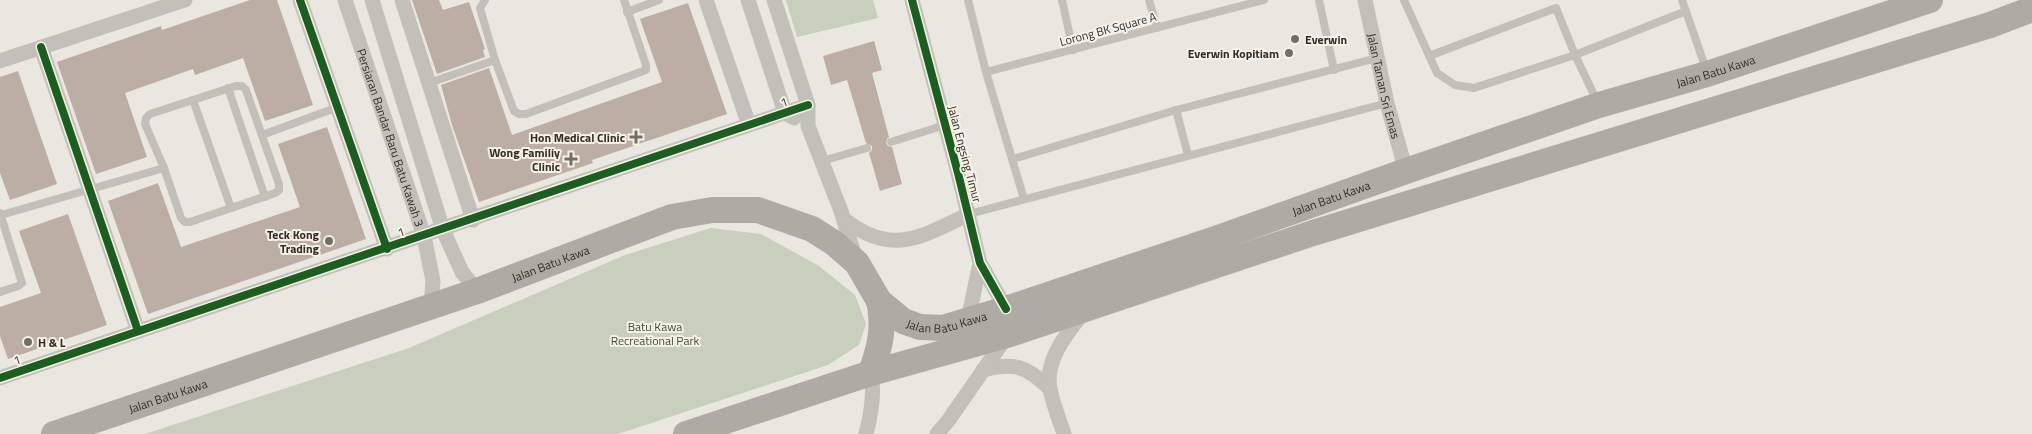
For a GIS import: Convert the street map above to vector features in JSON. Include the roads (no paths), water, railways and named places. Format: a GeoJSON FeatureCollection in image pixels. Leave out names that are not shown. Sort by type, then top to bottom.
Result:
{"type":"FeatureCollection","features":[{"type":"Feature","properties":{"kind":"highway","name":"Jalan Batu Kawa"},"geometry":{"type":"LineString","coordinates":[[686,434],[871,373],[1007,322],[1227,234],[1406,171],[1599,105],[1707,74],[1930,0]]}},
{"type":"Feature","properties":{"kind":"highway","name":"Jalan Batu Kawa"},"geometry":{"type":"LineString","coordinates":[[54,434],[477,291],[672,217],[712,210],[758,210],[791,220],[812,230],[834,243],[857,263],[879,301],[903,321],[920,327],[944,328],[968,320],[1007,322],[1088,308],[1322,230],[2032,10]]}},
{"type":"Feature","properties":{"kind":"highway"},"geometry":{"type":"LineString","coordinates":[[1990,24],[2032,24]]}},
{"type":"Feature","properties":{"kind":"highway"},"geometry":{"type":"LineString","coordinates":[[871,373],[882,338],[883,318],[879,301]]}},
{"type":"Feature","properties":{"kind":"street"},"geometry":{"type":"LineString","coordinates":[[0,61],[184,0]]}},
{"type":"Feature","properties":{"kind":"street"},"geometry":{"type":"LineString","coordinates":[[300,0],[387,249]]}},
{"type":"Feature","properties":{"kind":"street","name":"Persiaran Bandar Baru Batu Kawah 3"},"geometry":{"type":"LineString","coordinates":[[345,0],[424,236],[433,281],[431,306]]}},
{"type":"Feature","properties":{"kind":"street","name":"Persiaran Bandar Baru Batu Kawah 3"},"geometry":{"type":"LineString","coordinates":[[372,0],[442,230],[462,272],[477,291]]}},
{"type":"Feature","properties":{"kind":"street"},"geometry":{"type":"LineString","coordinates":[[402,0],[473,220]]}},
{"type":"Feature","properties":{"kind":"street"},"geometry":{"type":"LineString","coordinates":[[706,0],[749,125]]}},
{"type":"Feature","properties":{"kind":"street"},"geometry":{"type":"LineString","coordinates":[[748,0],[786,113],[808,126]]}},
{"type":"Feature","properties":{"kind":"street"},"geometry":{"type":"LineString","coordinates":[[774,0],[808,105],[808,126],[844,219],[857,263]]}},
{"type":"Feature","properties":{"kind":"street","name":"Jalan Engsing Timur"},"geometry":{"type":"LineString","coordinates":[[912,0],[969,214],[980,263],[1007,322]]}},
{"type":"Feature","properties":{"kind":"street","name":"Jalan Taman Sri Emas"},"geometry":{"type":"LineString","coordinates":[[1364,0],[1387,103],[1406,171]]}},
{"type":"Feature","properties":{"kind":"street"},"geometry":{"type":"LineString","coordinates":[[41,47],[138,331]]}},
{"type":"Feature","properties":{"kind":"street","name":"1"},"geometry":{"type":"LineString","coordinates":[[0,378],[473,220],[808,105]]}},
{"type":"Feature","properties":{"kind":"street"},"geometry":{"type":"LineString","coordinates":[[844,219],[859,231],[873,238],[892,241],[912,239],[969,214]]}},
{"type":"Feature","properties":{"kind":"street","name":"Jalan Engsing Timur"},"geometry":{"type":"LineString","coordinates":[[968,320],[980,263]]}},
{"type":"Feature","properties":{"kind":"street"},"geometry":{"type":"LineString","coordinates":[[1064,434],[1049,388],[1052,363],[1063,338],[1088,308]]}},
{"type":"Feature","properties":{"kind":"street"},"geometry":{"type":"LineString","coordinates":[[936,434],[948,421],[983,370],[1007,322]]}},
{"type":"Feature","properties":{"kind":"street"},"geometry":{"type":"LineString","coordinates":[[983,370],[1002,365],[1012,366],[1033,372],[1049,388]]}},
{"type":"Feature","properties":{"kind":"street"},"geometry":{"type":"LineString","coordinates":[[866,434],[871,416],[873,382],[871,373]]}},
{"type":"Feature","properties":{"kind":"lane"},"geometry":{"type":"LineString","coordinates":[[485,0],[480,8],[495,60],[514,111],[519,114],[526,114],[643,73],[646,70],[624,0]]}},
{"type":"Feature","properties":{"kind":"lane"},"geometry":{"type":"LineString","coordinates":[[627,12],[659,0]]}},
{"type":"Feature","properties":{"kind":"lane"},"geometry":{"type":"LineString","coordinates":[[968,0],[986,72],[1024,199]]}},
{"type":"Feature","properties":{"kind":"lane"},"geometry":{"type":"LineString","coordinates":[[1062,0],[1073,50]]}},
{"type":"Feature","properties":{"kind":"lane"},"geometry":{"type":"LineString","coordinates":[[1149,0],[1157,28]]}},
{"type":"Feature","properties":{"kind":"lane","name":"Lorong BK Square A"},"geometry":{"type":"LineString","coordinates":[[986,72],[1157,28],[1241,2],[1264,0]]}},
{"type":"Feature","properties":{"kind":"lane"},"geometry":{"type":"LineString","coordinates":[[1319,0],[1334,70]]}},
{"type":"Feature","properties":{"kind":"lane"},"geometry":{"type":"LineString","coordinates":[[1404,0],[1437,72],[1455,85],[1474,88],[1575,55],[1686,11]]}},
{"type":"Feature","properties":{"kind":"lane"},"geometry":{"type":"LineString","coordinates":[[1552,0],[1599,105]]}},
{"type":"Feature","properties":{"kind":"lane"},"geometry":{"type":"LineString","coordinates":[[1682,0],[1707,74]]}},
{"type":"Feature","properties":{"kind":"lane"},"geometry":{"type":"LineString","coordinates":[[1429,56],[1556,8]]}},
{"type":"Feature","properties":{"kind":"lane"},"geometry":{"type":"LineString","coordinates":[[1013,159],[1176,110],[1377,58]]}},
{"type":"Feature","properties":{"kind":"lane"},"geometry":{"type":"LineString","coordinates":[[429,83],[495,60]]}},
{"type":"Feature","properties":{"kind":"lane"},"geometry":{"type":"LineString","coordinates":[[242,86],[246,90],[279,184],[279,190],[265,197],[190,222],[185,222],[181,218],[164,168],[145,124],[146,118],[150,114],[193,100],[228,88],[242,86]]}},
{"type":"Feature","properties":{"kind":"lane"},"geometry":{"type":"LineString","coordinates":[[228,88],[265,197]]}},
{"type":"Feature","properties":{"kind":"lane"},"geometry":{"type":"LineString","coordinates":[[193,100],[231,208]]}},
{"type":"Feature","properties":{"kind":"lane"},"geometry":{"type":"LineString","coordinates":[[969,214],[1387,103]]}},
{"type":"Feature","properties":{"kind":"lane"},"geometry":{"type":"LineString","coordinates":[[262,135],[338,107]]}},
{"type":"Feature","properties":{"kind":"lane"},"geometry":{"type":"LineString","coordinates":[[1176,110],[1188,155]]}},
{"type":"Feature","properties":{"kind":"lane"},"geometry":{"type":"LineString","coordinates":[[891,142],[945,125]]}},
{"type":"Feature","properties":{"kind":"lane"},"geometry":{"type":"LineString","coordinates":[[822,162],[867,148]]}},
{"type":"Feature","properties":{"kind":"lane"},"geometry":{"type":"LineString","coordinates":[[0,292],[22,283],[0,214],[164,168]]}},
{"type":"Feature","properties":{"kind":"place","name":"Everwin"},"geometry":{"type":"Point","coordinates":[1295,39]}},
{"type":"Feature","properties":{"kind":"place","name":"Everwin Kopitiam"},"geometry":{"type":"Point","coordinates":[1289,53]}},
{"type":"Feature","properties":{"kind":"place","name":"Hon Medical Clinic"},"geometry":{"type":"Point","coordinates":[636,137]}},
{"type":"Feature","properties":{"kind":"place","name":"Wong Familiy Clinic"},"geometry":{"type":"Point","coordinates":[571,159]}},
{"type":"Feature","properties":{"kind":"place","name":"Teck Kong Trading"},"geometry":{"type":"Point","coordinates":[329,241]}},
{"type":"Feature","properties":{"kind":"place","name":"H & L"},"geometry":{"type":"Point","coordinates":[28,342]}},
{"type":"Feature","properties":{"kind":"park label","name":"Batu Kawa Recreational Park"},"geometry":{"type":"Point","coordinates":[655,333]}}]}
